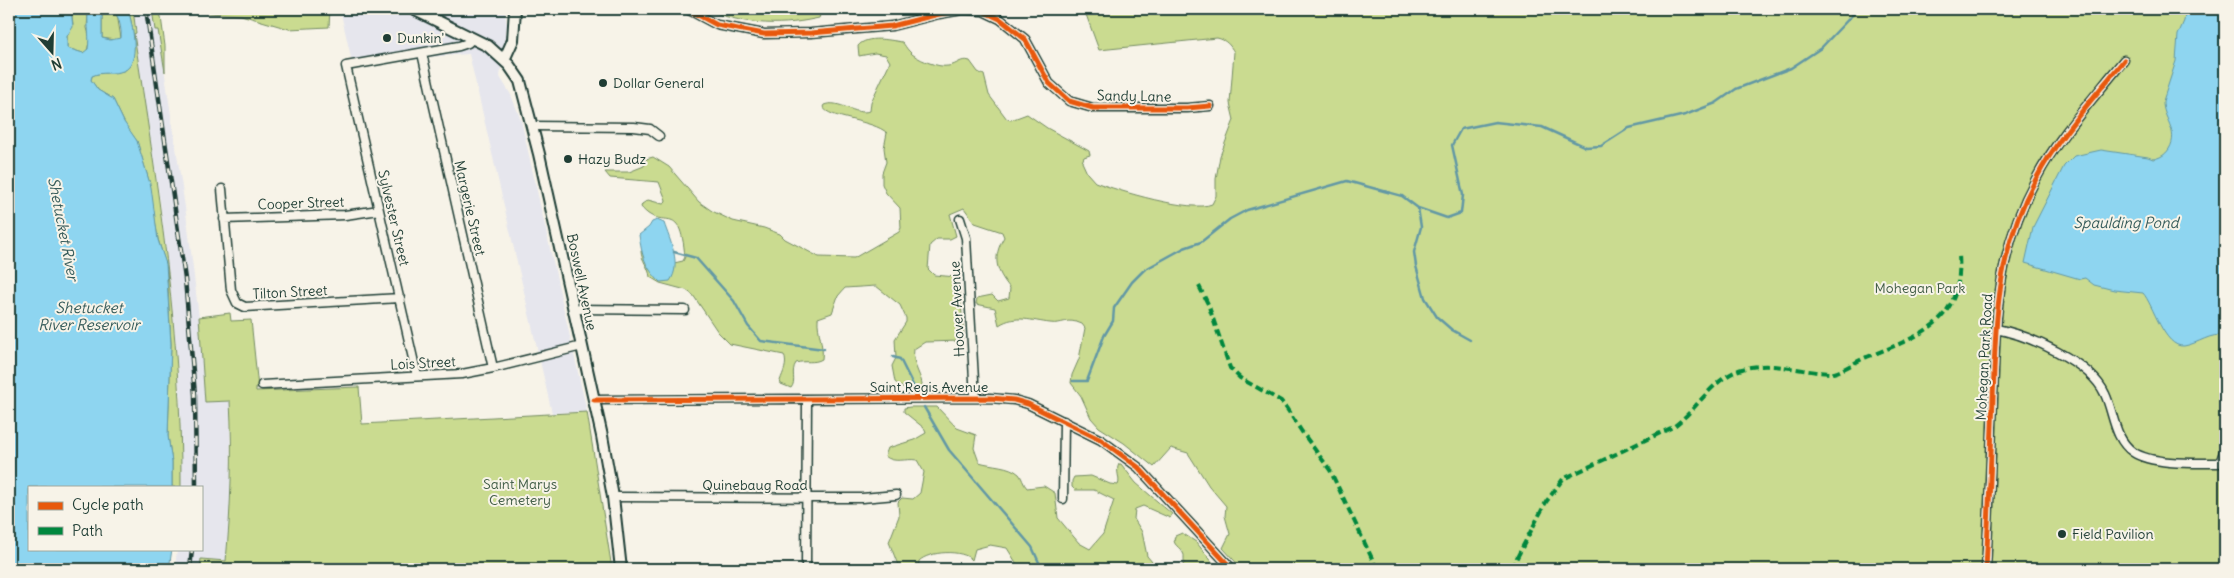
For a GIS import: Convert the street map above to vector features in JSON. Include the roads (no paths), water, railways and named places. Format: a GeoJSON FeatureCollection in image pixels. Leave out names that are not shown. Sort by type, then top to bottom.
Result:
{"type":"FeatureCollection","features":[{"type":"Feature","properties":{"kind":"main road","name":"Boswell Avenue"},"geometry":{"type":"LineString","coordinates":[[413,9],[488,46],[504,60],[520,81],[532,126],[594,400],[613,497],[622,569]]}},
{"type":"Feature","properties":{"kind":"main road"},"geometry":{"type":"LineString","coordinates":[[504,60],[513,40],[514,9]]}},
{"type":"Feature","properties":{"kind":"street","name":"Sandy Lane"},"geometry":{"type":"LineString","coordinates":[[688,9],[717,25],[764,34],[811,33],[892,26],[962,10],[982,11],[1000,19],[1025,39],[1049,83],[1069,101],[1093,108],[1187,108],[1210,106]]}},
{"type":"Feature","properties":{"kind":"street"},"geometry":{"type":"LineString","coordinates":[[422,53],[463,45],[473,38]]}},
{"type":"Feature","properties":{"kind":"street","name":"Sylvester Street"},"geometry":{"type":"LineString","coordinates":[[417,376],[346,66],[422,53]]}},
{"type":"Feature","properties":{"kind":"street","name":"Margerie Street"},"geometry":{"type":"LineString","coordinates":[[422,53],[493,368]]}},
{"type":"Feature","properties":{"kind":"street","name":"Mohegan Park Road"},"geometry":{"type":"LineString","coordinates":[[1986,569],[1996,328],[2000,282],[2012,236],[2024,204],[2043,167],[2060,140],[2124,60]]}},
{"type":"Feature","properties":{"kind":"street"},"geometry":{"type":"LineString","coordinates":[[532,126],[634,127],[648,129],[659,136]]}},
{"type":"Feature","properties":{"kind":"street","name":"Tilton Street"},"geometry":{"type":"LineString","coordinates":[[222,190],[231,290],[237,303],[245,307],[400,298]]}},
{"type":"Feature","properties":{"kind":"street","name":"Cooper Street"},"geometry":{"type":"LineString","coordinates":[[224,219],[345,215],[379,210]]}},
{"type":"Feature","properties":{"kind":"street","name":"Hoover Avenue"},"geometry":{"type":"LineString","coordinates":[[960,219],[966,238],[975,398]]}},
{"type":"Feature","properties":{"kind":"street"},"geometry":{"type":"LineString","coordinates":[[573,309],[685,310]]}},
{"type":"Feature","properties":{"kind":"street"},"geometry":{"type":"LineString","coordinates":[[1996,328],[2027,338],[2066,357],[2087,372],[2105,393],[2120,437],[2126,446],[2137,455],[2158,460],[2220,463]]}},
{"type":"Feature","properties":{"kind":"street","name":"Lois Street"},"geometry":{"type":"LineString","coordinates":[[262,385],[462,374],[582,346]]}},
{"type":"Feature","properties":{"kind":"street","name":"Saint Regis Avenue"},"geometry":{"type":"LineString","coordinates":[[594,400],[975,398],[1021,402],[1101,440],[1131,461],[1232,569]]}},
{"type":"Feature","properties":{"kind":"street"},"geometry":{"type":"LineString","coordinates":[[806,569],[807,399]]}},
{"type":"Feature","properties":{"kind":"street"},"geometry":{"type":"LineString","coordinates":[[1063,499],[1064,421]]}},
{"type":"Feature","properties":{"kind":"street"},"geometry":{"type":"LineString","coordinates":[[2220,463],[2225,449]]}},
{"type":"Feature","properties":{"kind":"street"},"geometry":{"type":"LineString","coordinates":[[2220,463],[2225,470]]}},
{"type":"Feature","properties":{"kind":"street","name":"Quinebaug Road"},"geometry":{"type":"LineString","coordinates":[[613,497],[862,498],[896,494]]}},
{"type":"Feature","properties":{"kind":"water","name":"Shetucket River Reservoir"},"geometry":{"type":"Polygon","coordinates":[[[9,9],[71,9],[73,27],[67,36],[67,48],[83,53],[88,49],[89,41],[88,14],[83,9],[106,9],[102,14],[102,38],[110,40],[121,38],[118,18],[111,9],[128,9],[134,43],[134,52],[129,67],[115,73],[92,76],[91,80],[98,90],[113,99],[124,122],[137,141],[151,187],[158,240],[166,264],[171,344],[168,436],[172,462],[172,486],[28,486],[28,550],[172,550],[169,569],[9,569],[9,9]]]}},
{"type":"Feature","properties":{"kind":"water","name":"Spaulding Pond"},"geometry":{"type":"Polygon","coordinates":[[[2186,9],[2225,9],[2225,336],[2210,337],[2184,346],[2177,345],[2165,333],[2143,293],[2114,290],[2094,285],[2085,278],[2080,279],[2025,263],[2033,227],[2064,166],[2074,156],[2101,150],[2153,159],[2162,156],[2169,149],[2173,136],[2163,107],[2163,101],[2176,61],[2178,35],[2184,21],[2186,9]]]}},
{"type":"Feature","properties":{"kind":"water"},"geometry":{"type":"Polygon","coordinates":[[[657,220],[664,223],[674,252],[675,267],[670,281],[660,282],[655,277],[645,261],[641,249],[639,235],[652,222],[657,220]]]}},
{"type":"Feature","properties":{"kind":"waterway"},"geometry":{"type":"LineString","coordinates":[[1073,381],[1087,381],[1104,336],[1113,321],[1114,308],[1132,282],[1144,270],[1184,248],[1201,242],[1230,219],[1247,210],[1347,181],[1402,196],[1418,208],[1447,218],[1461,213],[1463,195],[1452,145],[1461,129],[1495,122],[1542,127],[1586,147],[1601,146],[1629,128],[1685,115],[1716,103],[1736,89],[1791,68],[1821,48],[1858,9]]}},
{"type":"Feature","properties":{"kind":"waterway"},"geometry":{"type":"LineString","coordinates":[[1418,208],[1421,227],[1414,252],[1425,298],[1437,317],[1452,330],[1470,340]]}},
{"type":"Feature","properties":{"kind":"waterway"},"geometry":{"type":"LineString","coordinates":[[674,252],[696,258],[734,301],[748,326],[761,341],[824,349]]}},
{"type":"Feature","properties":{"kind":"waterway"},"geometry":{"type":"LineString","coordinates":[[893,357],[900,359],[915,389]]}},
{"type":"Feature","properties":{"kind":"waterway"},"geometry":{"type":"LineString","coordinates":[[924,407],[949,450],[1032,547],[1042,569]]}},
{"type":"Feature","properties":{"kind":"railway"},"geometry":{"type":"LineString","coordinates":[[146,9],[185,279],[195,395],[196,486]]}},
{"type":"Feature","properties":{"kind":"railway"},"geometry":{"type":"LineString","coordinates":[[190,569],[192,550]]}},
{"type":"Feature","properties":{"kind":"place","name":"Dunkin'"},"geometry":{"type":"Point","coordinates":[387,38]}},
{"type":"Feature","properties":{"kind":"place","name":"Dollar General"},"geometry":{"type":"Point","coordinates":[603,83]}},
{"type":"Feature","properties":{"kind":"place","name":"Hazy Budz"},"geometry":{"type":"Point","coordinates":[568,159]}},
{"type":"Feature","properties":{"kind":"place","name":"Field Pavilion"},"geometry":{"type":"Point","coordinates":[2062,534]}},
{"type":"Feature","properties":{"kind":"water label","name":"Shetucket River"},"geometry":{"type":"Point","coordinates":[63,229]}},
{"type":"Feature","properties":{"kind":"park label","name":"Mohegan Park"},"geometry":{"type":"Point","coordinates":[1920,288]}},
{"type":"Feature","properties":{"kind":"park label","name":"Saint Marys Cemetery"},"geometry":{"type":"Point","coordinates":[520,492]}}]}
